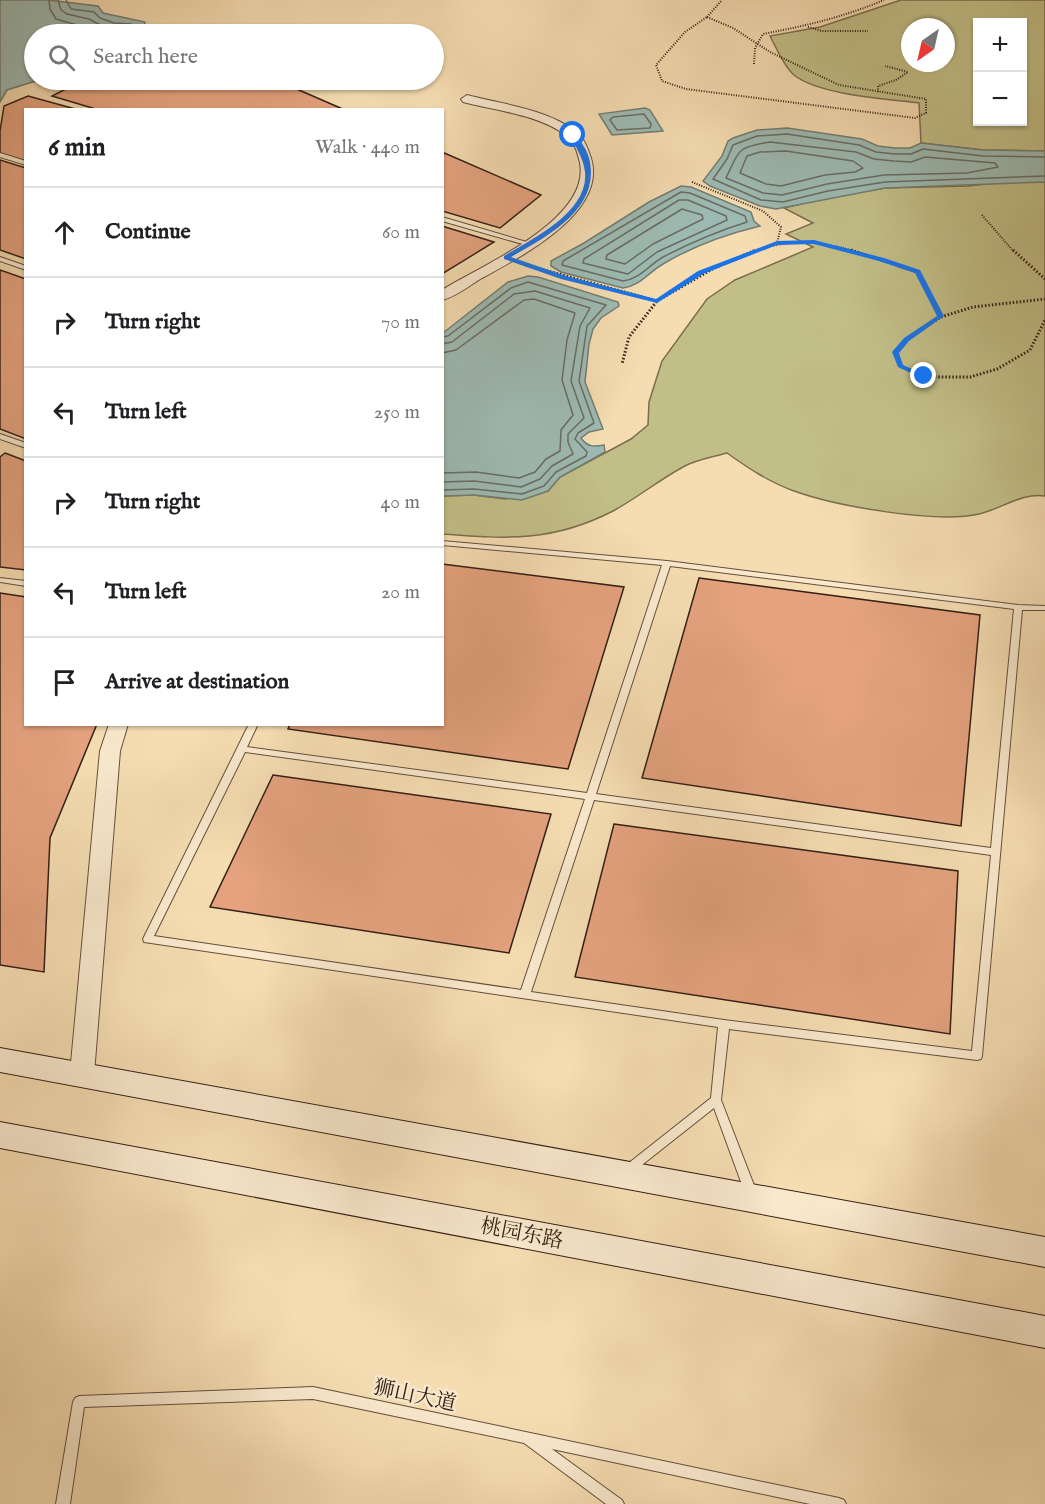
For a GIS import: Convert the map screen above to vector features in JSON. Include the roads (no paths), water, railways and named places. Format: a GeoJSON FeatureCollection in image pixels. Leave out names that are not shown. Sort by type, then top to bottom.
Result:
{"type":"FeatureCollection","features":[{"type":"Feature","properties":{"kind":"main road"},"geometry":{"type":"LineString","coordinates":[[0,1060],[1045,1252]]}},
{"type":"Feature","properties":{"kind":"main road","name":"桃园东路"},"geometry":{"type":"LineString","coordinates":[[0,1135],[1045,1332]]}},
{"type":"Feature","properties":{"kind":"street"},"geometry":{"type":"LineString","coordinates":[[444,294],[554,229],[573,211],[585,192],[589,176],[585,156],[573,135],[539,118],[466,99]]}},
{"type":"Feature","properties":{"kind":"street"},"geometry":{"type":"LineString","coordinates":[[82,1074],[110,751],[118,726]]}},
{"type":"Feature","properties":{"kind":"lane"},"geometry":{"type":"LineString","coordinates":[[0,155],[24,163]]}},
{"type":"Feature","properties":{"kind":"lane"},"geometry":{"type":"LineString","coordinates":[[444,220],[528,244]]}},
{"type":"Feature","properties":{"kind":"lane"},"geometry":{"type":"LineString","coordinates":[[0,259],[24,267]]}},
{"type":"Feature","properties":{"kind":"lane"},"geometry":{"type":"LineString","coordinates":[[0,436],[24,445]]}},
{"type":"Feature","properties":{"kind":"lane"},"geometry":{"type":"LineString","coordinates":[[444,543],[667,563],[1018,607],[1045,608]]}},
{"type":"Feature","properties":{"kind":"lane"},"geometry":{"type":"LineString","coordinates":[[525,995],[667,563]]}},
{"type":"Feature","properties":{"kind":"lane"},"geometry":{"type":"LineString","coordinates":[[0,580],[24,584]]}},
{"type":"Feature","properties":{"kind":"lane"},"geometry":{"type":"LineString","coordinates":[[253,726],[148,939],[723,1024],[976,1056],[1018,607]]}},
{"type":"Feature","properties":{"kind":"lane"},"geometry":{"type":"LineString","coordinates":[[242,749],[995,852]]}},
{"type":"Feature","properties":{"kind":"lane"},"geometry":{"type":"LineString","coordinates":[[723,1024],[716,1100],[753,1198]]}},
{"type":"Feature","properties":{"kind":"lane"},"geometry":{"type":"LineString","coordinates":[[623,1174],[716,1100]]}},
{"type":"Feature","properties":{"kind":"lane","name":"狮山大道"},"geometry":{"type":"LineString","coordinates":[[63,1504],[79,1402],[313,1393],[839,1504]]}},
{"type":"Feature","properties":{"kind":"lane"},"geometry":{"type":"LineString","coordinates":[[527,1438],[617,1504]]}},
{"type":"Feature","properties":{"kind":"water"},"geometry":{"type":"Polygon","coordinates":[[[0,0],[48,0],[98,6],[103,13],[145,22],[145,24],[24,24],[24,85],[7,90],[0,102],[0,0]]]}},
{"type":"Feature","properties":{"kind":"water"},"geometry":{"type":"Polygon","coordinates":[[[645,108],[650,110],[663,131],[612,135],[599,114],[645,108]]]}},
{"type":"Feature","properties":{"kind":"water"},"geometry":{"type":"Polygon","coordinates":[[[787,128],[862,139],[878,146],[895,148],[910,148],[921,143],[983,150],[1045,151],[1045,182],[885,188],[776,209],[760,206],[703,181],[722,156],[728,141],[757,130],[787,128]]]}},
{"type":"Feature","properties":{"kind":"water"},"geometry":{"type":"Polygon","coordinates":[[[681,186],[691,187],[751,212],[754,221],[760,226],[698,246],[663,264],[629,287],[623,288],[561,272],[551,266],[551,261],[649,202],[681,186]]]}},
{"type":"Feature","properties":{"kind":"water"},"geometry":{"type":"Polygon","coordinates":[[[528,276],[538,277],[618,302],[619,306],[601,318],[593,329],[585,382],[603,429],[589,432],[581,438],[591,446],[604,445],[605,452],[560,477],[548,491],[522,500],[474,495],[444,496],[444,332],[508,282],[528,276]]]}}]}
